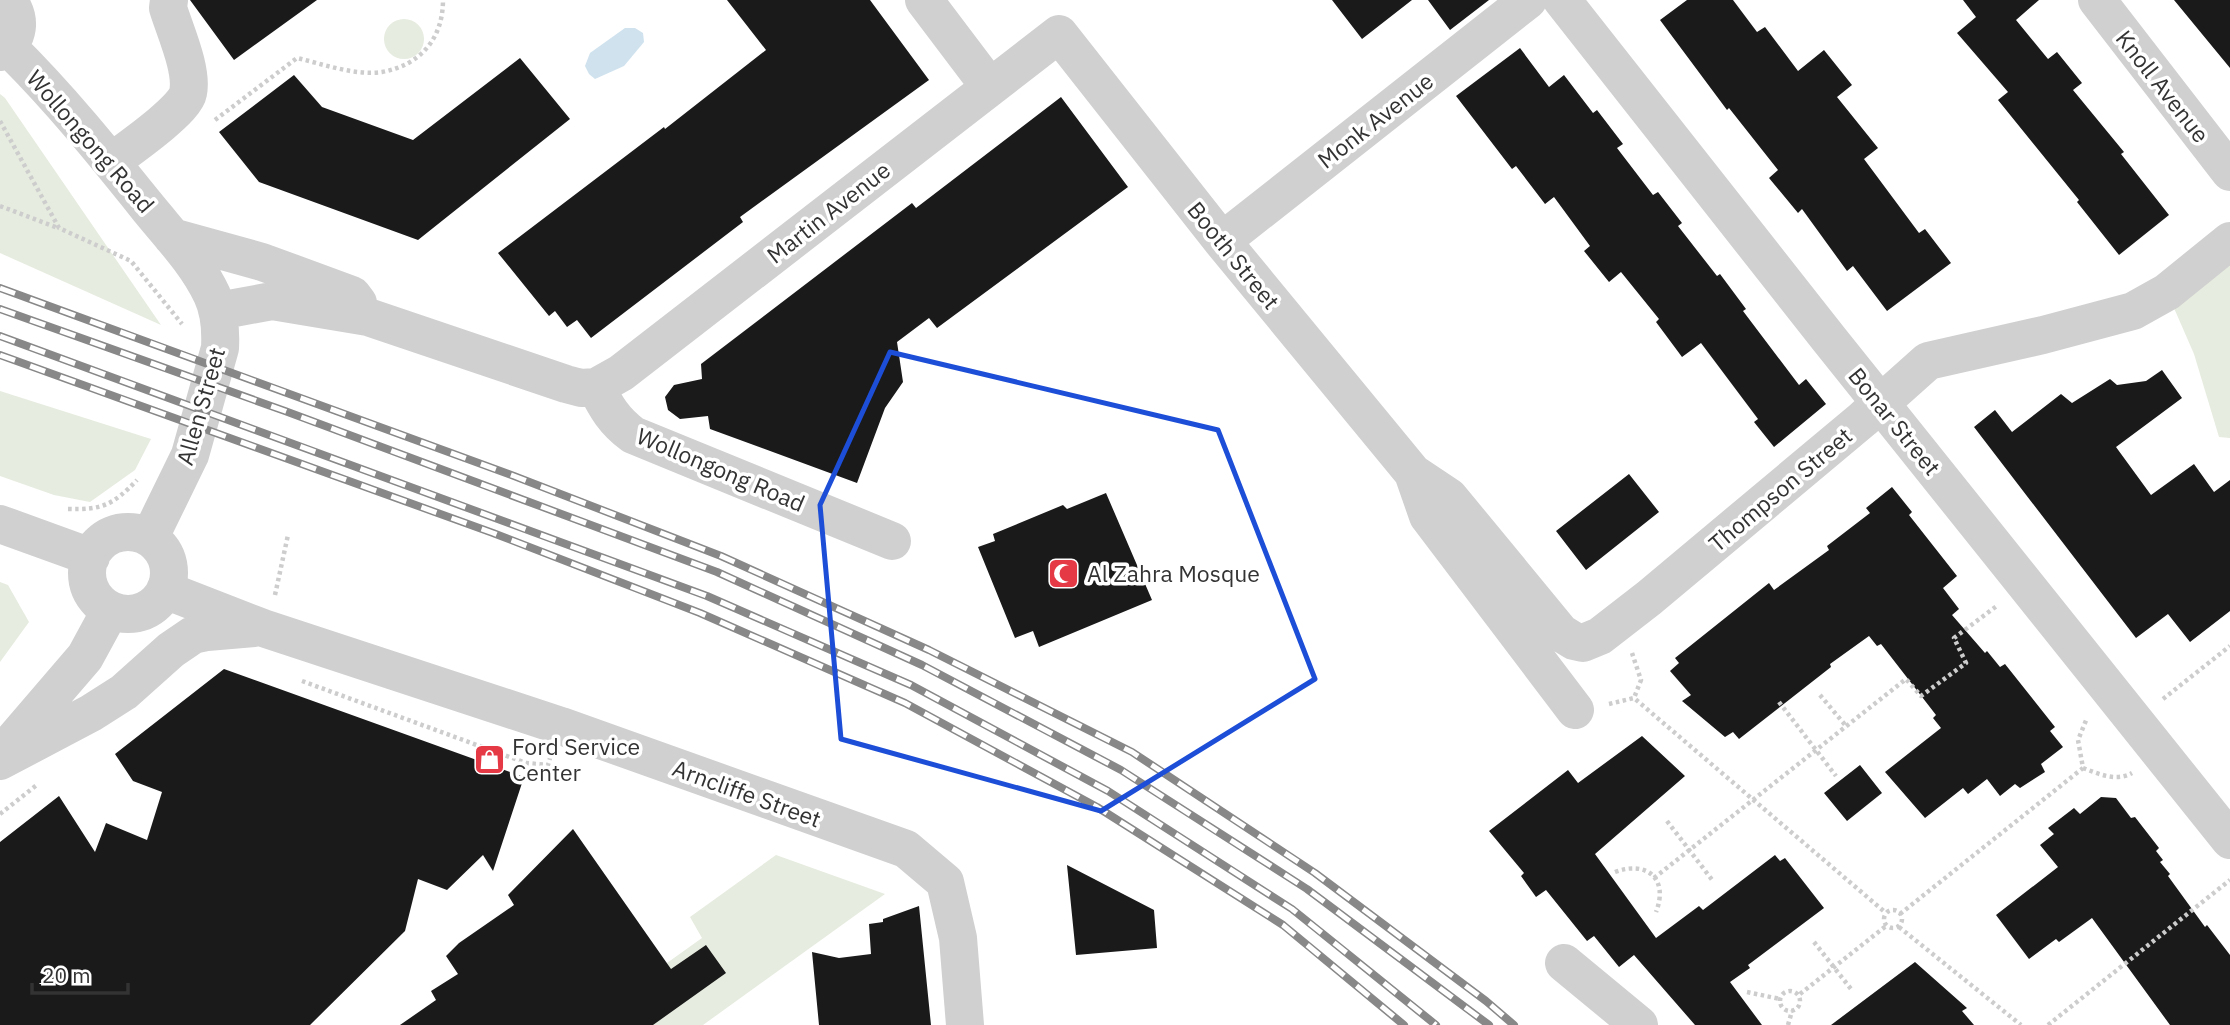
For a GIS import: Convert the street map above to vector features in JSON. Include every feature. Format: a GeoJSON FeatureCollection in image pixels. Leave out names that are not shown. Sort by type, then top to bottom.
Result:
{"type":"FeatureCollection","features":[{"type":"Feature","properties":{"kind":"street"},"geometry":{"type":"LineString","coordinates":[[4,49],[14,38],[18,18],[8,0]]}},
{"type":"Feature","properties":{"kind":"street"},"geometry":{"type":"LineString","coordinates":[[111,162],[174,113],[188,96],[189,76],[168,8],[169,0]]}},
{"type":"Feature","properties":{"kind":"street"},"geometry":{"type":"LineString","coordinates":[[924,0],[989,86]]}},
{"type":"Feature","properties":{"kind":"street","name":"Monk Avenue"},"geometry":{"type":"LineString","coordinates":[[1222,241],[1528,0]]}},
{"type":"Feature","properties":{"kind":"street","name":"Bonar Street"},"geometry":{"type":"LineString","coordinates":[[1562,0],[2230,840]]}},
{"type":"Feature","properties":{"kind":"street","name":"Knoll Avenue"},"geometry":{"type":"LineString","coordinates":[[2097,0],[2230,172]]}},
{"type":"Feature","properties":{"kind":"street","name":"Martin Avenue"},"geometry":{"type":"LineString","coordinates":[[596,387],[621,373],[1059,34]]}},
{"type":"Feature","properties":{"kind":"street","name":"Booth Street"},"geometry":{"type":"LineString","coordinates":[[1059,34],[1222,241],[1413,473],[1450,497],[1561,633]]}},
{"type":"Feature","properties":{"kind":"street","name":"Wollongong Road"},"geometry":{"type":"LineString","coordinates":[[4,49],[62,104],[111,162],[204,280],[218,311]]}},
{"type":"Feature","properties":{"kind":"street"},"geometry":{"type":"LineString","coordinates":[[172,237],[262,262],[352,295],[368,317]]}},
{"type":"Feature","properties":{"kind":"street","name":"Thompson Street"},"geometry":{"type":"LineString","coordinates":[[1561,633],[1574,641],[1590,642],[1616,624],[1881,404],[1928,361],[2133,311],[2167,292],[2230,241]]}},
{"type":"Feature","properties":{"kind":"street"},"geometry":{"type":"LineString","coordinates":[[218,311],[272,301],[368,317],[566,384],[581,388],[596,387]]}},
{"type":"Feature","properties":{"kind":"street","name":"Allen Street"},"geometry":{"type":"LineString","coordinates":[[150,537],[190,455],[220,348],[218,311]]}},
{"type":"Feature","properties":{"kind":"street","name":"Wollongong Road"},"geometry":{"type":"LineString","coordinates":[[596,387],[608,412],[633,435],[892,541]]}},
{"type":"Feature","properties":{"kind":"street","name":"Booth Street"},"geometry":{"type":"LineString","coordinates":[[1413,473],[1428,516],[1575,710]]}},
{"type":"Feature","properties":{"kind":"street"},"geometry":{"type":"LineString","coordinates":[[0,524],[90,556]]}},
{"type":"Feature","properties":{"kind":"street"},"geometry":{"type":"LineString","coordinates":[[116,533],[139,533],[150,537],[166,555],[169,567],[165,590],[158,601],[148,609],[135,613],[110,611],[92,593],[87,569],[90,556],[97,546],[116,533]]}},
{"type":"Feature","properties":{"kind":"street","name":"Arncliffe Street"},"geometry":{"type":"LineString","coordinates":[[165,590],[269,611],[561,726],[906,849],[945,881],[958,937],[965,1025]]}},
{"type":"Feature","properties":{"kind":"street"},"geometry":{"type":"LineString","coordinates":[[0,754],[85,657],[110,611]]}},
{"type":"Feature","properties":{"kind":"street"},"geometry":{"type":"LineString","coordinates":[[0,761],[91,713],[124,692],[171,650],[193,635],[216,631],[269,611]]}},
{"type":"Feature","properties":{"kind":"street"},"geometry":{"type":"LineString","coordinates":[[1564,962],[1639,1025]]}},
{"type":"Feature","properties":{"kind":"path"},"geometry":{"type":"LineString","coordinates":[[209,125],[297,58],[355,71],[382,72],[415,59],[428,47],[438,32],[443,0]]}},
{"type":"Feature","properties":{"kind":"path"},"geometry":{"type":"LineString","coordinates":[[0,121],[59,228]]}},
{"type":"Feature","properties":{"kind":"path"},"geometry":{"type":"LineString","coordinates":[[0,206],[59,228],[131,261],[183,325]]}},
{"type":"Feature","properties":{"kind":"path"},"geometry":{"type":"LineString","coordinates":[[55,542],[65,509],[94,510],[121,496],[139,477]]}},
{"type":"Feature","properties":{"kind":"path"},"geometry":{"type":"LineString","coordinates":[[269,611],[288,535]]}},
{"type":"Feature","properties":{"kind":"path"},"geometry":{"type":"LineString","coordinates":[[1654,878],[1906,679],[1921,695],[1966,663],[1954,638],[2027,586]]}},
{"type":"Feature","properties":{"kind":"path"},"geometry":{"type":"LineString","coordinates":[[1616,624],[1632,652],[1641,680],[1634,698]]}},
{"type":"Feature","properties":{"kind":"path"},"geometry":{"type":"LineString","coordinates":[[2163,699],[2230,646]]}},
{"type":"Feature","properties":{"kind":"path"},"geometry":{"type":"LineString","coordinates":[[300,681],[526,763],[548,765],[561,726]]}},
{"type":"Feature","properties":{"kind":"path"},"geometry":{"type":"LineString","coordinates":[[2083,768],[2078,740],[2087,718],[2113,694]]}},
{"type":"Feature","properties":{"kind":"path"},"geometry":{"type":"LineString","coordinates":[[1820,695],[1846,726]]}},
{"type":"Feature","properties":{"kind":"path"},"geometry":{"type":"LineString","coordinates":[[1575,710],[1597,702],[1606,705],[1634,698]]}},
{"type":"Feature","properties":{"kind":"path"},"geometry":{"type":"LineString","coordinates":[[1634,698],[1886,913]]}},
{"type":"Feature","properties":{"kind":"path"},"geometry":{"type":"LineString","coordinates":[[1779,702],[1836,776]]}},
{"type":"Feature","properties":{"kind":"path"},"geometry":{"type":"LineString","coordinates":[[2083,768],[2106,777],[2128,776],[2162,755]]}},
{"type":"Feature","properties":{"kind":"path"},"geometry":{"type":"LineString","coordinates":[[1900,914],[2083,768]]}},
{"type":"Feature","properties":{"kind":"path"},"geometry":{"type":"LineString","coordinates":[[1667,821],[1713,881]]}},
{"type":"Feature","properties":{"kind":"path"},"geometry":{"type":"LineString","coordinates":[[1615,872],[1640,867],[1654,878],[1661,893],[1656,912]]}},
{"type":"Feature","properties":{"kind":"path"},"geometry":{"type":"LineString","coordinates":[[2048,1025],[2230,880]]}},
{"type":"Feature","properties":{"kind":"path"},"geometry":{"type":"LineString","coordinates":[[1892,910],[1900,914],[1902,920],[1899,927],[1891,929],[1886,926],[1886,913],[1892,910]]}},
{"type":"Feature","properties":{"kind":"path"},"geometry":{"type":"LineString","coordinates":[[1800,994],[1886,926]]}},
{"type":"Feature","properties":{"kind":"path"},"geometry":{"type":"LineString","coordinates":[[1899,927],[2021,1025]]}},
{"type":"Feature","properties":{"kind":"path"},"geometry":{"type":"LineString","coordinates":[[1814,942],[1851,989]]}},
{"type":"Feature","properties":{"kind":"path"},"geometry":{"type":"LineString","coordinates":[[1780,999],[1787,991],[1800,994]]}},
{"type":"Feature","properties":{"kind":"path"},"geometry":{"type":"LineString","coordinates":[[1747,992],[1780,999]]}},
{"type":"Feature","properties":{"kind":"path"},"geometry":{"type":"LineString","coordinates":[[1780,999],[1782,1008],[1791,1011],[1799,1008],[1800,994]]}},
{"type":"Feature","properties":{"kind":"path"},"geometry":{"type":"LineString","coordinates":[[1788,1025],[1791,1011]]}},
{"type":"Feature","properties":{"kind":"highlighted area"},"geometry":{"type":"Polygon","coordinates":[[[890,352],[1218,430],[1315,679],[1101,811],[841,739],[820,505],[890,352]]]}},
{"type":"Feature","properties":{"kind":"shaded area"},"geometry":{"type":"Polygon","coordinates":[[[404,19],[412,20],[418,25],[423,31],[423,47],[418,53],[412,58],[404,59],[396,58],[390,53],[385,47],[384,39],[385,31],[390,25],[396,20],[404,19]]]}},
{"type":"Feature","properties":{"kind":"shaded area"},"geometry":{"type":"Polygon","coordinates":[[[0,94],[5,98],[161,325],[0,253],[0,94]]]}},
{"type":"Feature","properties":{"kind":"shaded area"},"geometry":{"type":"Polygon","coordinates":[[[2230,241],[2230,438],[2219,437],[2194,354],[2167,292],[2230,241]]]}},
{"type":"Feature","properties":{"kind":"shaded area"},"geometry":{"type":"Polygon","coordinates":[[[0,391],[151,439],[135,470],[90,502],[54,495],[0,476],[0,391]]]}},
{"type":"Feature","properties":{"kind":"shaded area"},"geometry":{"type":"Polygon","coordinates":[[[0,582],[8,585],[29,622],[0,662],[0,582]]]}},
{"type":"Feature","properties":{"kind":"shaded area"},"geometry":{"type":"Polygon","coordinates":[[[776,855],[885,894],[703,1025],[580,1025],[702,938],[690,917],[776,855]]]}},
{"type":"Feature","properties":{"kind":"water"},"geometry":{"type":"Polygon","coordinates":[[[625,28],[635,28],[643,33],[644,42],[624,66],[595,79],[585,66],[590,53],[625,28]]]}},
{"type":"Feature","properties":{"kind":"building"},"geometry":{"type":"Polygon","coordinates":[[[190,0],[317,0],[234,60],[190,0]]]}},
{"type":"Feature","properties":{"kind":"building"},"geometry":{"type":"Polygon","coordinates":[[[727,0],[870,0],[929,80],[740,217],[743,222],[591,338],[577,320],[567,327],[555,311],[549,316],[498,253],[766,50],[727,0]]]}},
{"type":"Feature","properties":{"kind":"building"},"geometry":{"type":"Polygon","coordinates":[[[1332,0],[1412,0],[1362,39],[1332,0]]]}},
{"type":"Feature","properties":{"kind":"building"},"geometry":{"type":"Polygon","coordinates":[[[1428,0],[1489,0],[1450,30],[1428,0]]]}},
{"type":"Feature","properties":{"kind":"building"},"geometry":{"type":"Polygon","coordinates":[[[1687,0],[1733,0],[1757,32],[1765,27],[1798,71],[1824,50],[1852,85],[1837,97],[1878,148],[1864,159],[1919,233],[1925,229],[1951,263],[1887,311],[1853,266],[1847,271],[1802,209],[1798,213],[1769,178],[1778,170],[1729,108],[1727,110],[1660,20],[1687,0]]]}},
{"type":"Feature","properties":{"kind":"building"},"geometry":{"type":"Polygon","coordinates":[[[1963,0],[2039,0],[2016,20],[2048,59],[2057,52],[2082,83],[2073,90],[2124,152],[2121,154],[2169,215],[2119,255],[2077,202],[2079,200],[1998,100],[2008,92],[1957,33],[1976,17],[1963,0]]]}},
{"type":"Feature","properties":{"kind":"building"},"geometry":{"type":"Polygon","coordinates":[[[2174,0],[2230,0],[2230,68],[2174,0]]]}},
{"type":"Feature","properties":{"kind":"building"},"geometry":{"type":"Polygon","coordinates":[[[1520,48],[1549,87],[1564,75],[1593,113],[1597,110],[1623,144],[1617,148],[1653,195],[1658,192],[1682,223],[1678,226],[1717,276],[1720,274],[1746,309],[1743,311],[1799,385],[1806,379],[1826,404],[1774,447],[1754,422],[1758,419],[1701,343],[1682,357],[1656,322],[1659,319],[1621,272],[1609,282],[1584,251],[1590,246],[1554,197],[1545,204],[1516,166],[1512,169],[1456,96],[1520,48]]]}},
{"type":"Feature","properties":{"kind":"building"},"geometry":{"type":"Polygon","coordinates":[[[520,58],[570,119],[418,240],[259,182],[219,132],[294,75],[322,107],[413,140],[520,58]]]}},
{"type":"Feature","properties":{"kind":"building"},"geometry":{"type":"Polygon","coordinates":[[[1061,97],[1128,187],[937,328],[929,318],[897,342],[903,382],[885,408],[857,483],[710,429],[708,416],[680,419],[668,410],[665,397],[674,385],[702,379],[701,364],[912,203],[916,208],[1061,97]]]}},
{"type":"Feature","properties":{"kind":"building"},"geometry":{"type":"Polygon","coordinates":[[[2162,370],[2182,398],[2116,447],[2151,495],[2194,464],[2214,492],[2230,480],[2230,611],[2190,642],[2168,614],[2136,638],[1974,427],[1995,410],[2012,432],[2061,394],[2072,403],[2110,379],[2117,385],[2146,381],[2162,370]]]}},
{"type":"Feature","properties":{"kind":"building"},"geometry":{"type":"Polygon","coordinates":[[[1629,474],[1659,512],[1586,570],[1556,531],[1629,474]]]}},
{"type":"Feature","properties":{"kind":"building"},"geometry":{"type":"Polygon","coordinates":[[[1892,487],[1912,512],[1909,515],[1957,576],[1943,588],[1959,609],[1952,615],[2000,667],[2005,664],[2055,727],[2050,731],[2063,747],[2041,764],[2045,772],[2020,788],[2015,784],[2000,796],[1987,779],[1968,794],[1963,788],[1925,818],[1885,772],[1941,728],[1933,718],[1936,715],[1881,644],[1877,646],[1869,636],[1830,664],[1831,667],[1739,739],[1733,732],[1725,737],[1682,701],[1691,695],[1670,671],[1679,663],[1675,658],[1769,583],[1774,590],[1829,550],[1827,546],[1870,513],[1866,508],[1892,487]]]}},
{"type":"Feature","properties":{"kind":"building","name":"Al Zahra Mosque"},"geometry":{"type":"Polygon","coordinates":[[[1106,493],[1152,600],[1039,647],[1033,631],[1015,638],[978,547],[995,541],[993,534],[1063,505],[1067,509],[1106,493]]]}},
{"type":"Feature","properties":{"kind":"building"},"geometry":{"type":"Polygon","coordinates":[[[224,669],[524,777],[493,871],[483,855],[447,890],[418,879],[405,931],[310,1025],[0,1025],[0,842],[59,796],[95,852],[106,823],[147,840],[162,792],[133,781],[115,754],[224,669]]]}},
{"type":"Feature","properties":{"kind":"building"},"geometry":{"type":"Polygon","coordinates":[[[1642,736],[1685,776],[1595,854],[1656,938],[1699,906],[1703,910],[1775,855],[1780,861],[1785,858],[1824,908],[1748,965],[1750,968],[1730,982],[1762,1025],[1695,1025],[1634,955],[1619,967],[1594,936],[1587,941],[1546,890],[1536,897],[1521,876],[1524,873],[1489,831],[1568,770],[1578,783],[1642,736]]]}},
{"type":"Feature","properties":{"kind":"building"},"geometry":{"type":"Polygon","coordinates":[[[1860,765],[1882,793],[1847,821],[1824,793],[1860,765]]]}},
{"type":"Feature","properties":{"kind":"building"},"geometry":{"type":"Polygon","coordinates":[[[2101,797],[2116,798],[2131,818],[2135,817],[2159,848],[2156,851],[2163,860],[2160,862],[2170,874],[2168,876],[2205,927],[2207,925],[2230,955],[2230,1025],[2170,1025],[2092,918],[2059,942],[2056,939],[2029,959],[1996,915],[2058,867],[2040,845],[2054,834],[2048,828],[2074,808],[2080,814],[2101,797]]]}},
{"type":"Feature","properties":{"kind":"building"},"geometry":{"type":"Polygon","coordinates":[[[573,829],[671,969],[706,945],[726,973],[653,1025],[400,1025],[436,1000],[431,991],[458,974],[446,956],[459,943],[514,905],[508,895],[573,829]]]}},
{"type":"Feature","properties":{"kind":"building"},"geometry":{"type":"Polygon","coordinates":[[[1067,865],[1154,910],[1157,948],[1076,955],[1067,865]]]}},
{"type":"Feature","properties":{"kind":"building"},"geometry":{"type":"Polygon","coordinates":[[[919,906],[931,1025],[819,1025],[812,952],[839,958],[871,954],[869,924],[883,922],[883,919],[919,906]]]}},
{"type":"Feature","properties":{"kind":"building"},"geometry":{"type":"Polygon","coordinates":[[[1915,962],[1967,1008],[1962,1011],[1974,1025],[1831,1025],[1915,962]]]}},
{"type":"Feature","properties":{"kind":"railway"},"geometry":{"type":"LineString","coordinates":[[0,288],[514,476],[721,556],[929,650],[1132,752],[1315,873],[1514,1025]]}},
{"type":"Feature","properties":{"kind":"railway"},"geometry":{"type":"LineString","coordinates":[[0,309],[285,411],[717,572],[922,665],[1121,770],[1307,889],[1489,1025]]}},
{"type":"Feature","properties":{"kind":"railway"},"geometry":{"type":"LineString","coordinates":[[0,336],[707,596],[911,685],[1108,791],[1292,909],[1436,1025]]}},
{"type":"Feature","properties":{"kind":"railway"},"geometry":{"type":"LineString","coordinates":[[0,355],[493,533],[700,613],[905,703],[1097,807],[1283,925],[1404,1025]]}},
{"type":"Feature","properties":{"kind":"place","name":"Al Zahra Mosque"},"geometry":{"type":"Point","coordinates":[1064,573]}},
{"type":"Feature","properties":{"kind":"place","name":"Ford Service Center"},"geometry":{"type":"Point","coordinates":[489,759]}}]}
